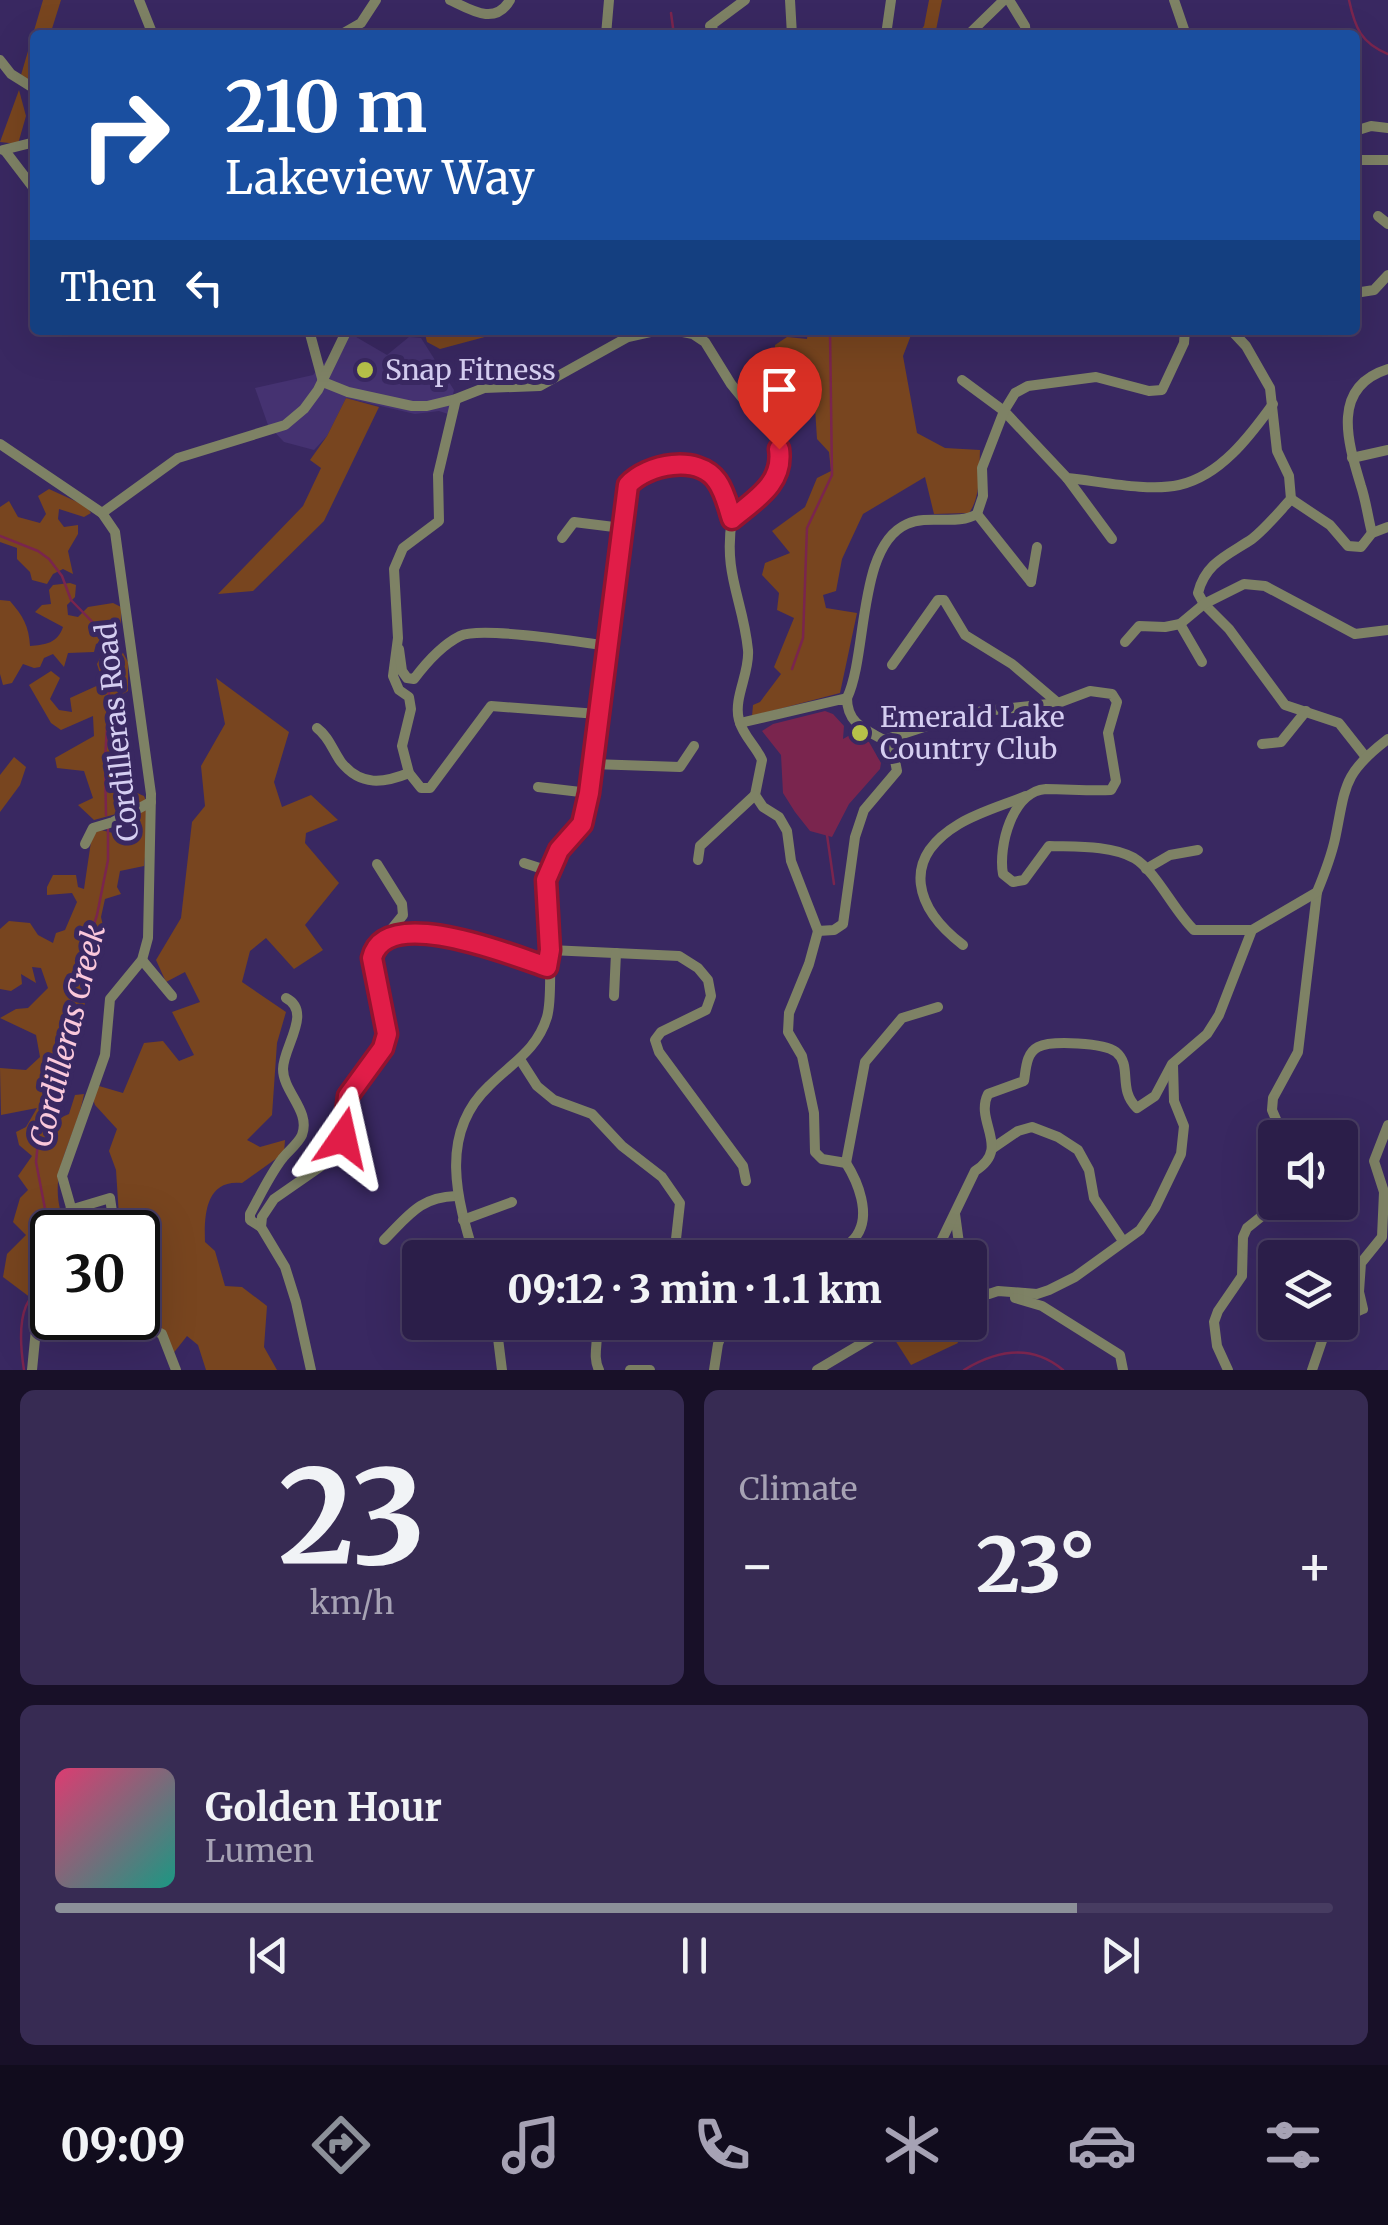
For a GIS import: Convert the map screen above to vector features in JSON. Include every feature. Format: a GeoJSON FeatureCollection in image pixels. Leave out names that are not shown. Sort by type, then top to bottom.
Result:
{"type":"FeatureCollection","features":[{"type":"Feature","properties":{"kind":"street"},"geometry":{"type":"LineString","coordinates":[[139,0],[152,30]]}},
{"type":"Feature","properties":{"kind":"street"},"geometry":{"type":"LineString","coordinates":[[350,30],[361,24],[376,0]]}},
{"type":"Feature","properties":{"kind":"street"},"geometry":{"type":"LineString","coordinates":[[450,0],[478,14],[489,15],[502,10],[510,0]]}},
{"type":"Feature","properties":{"kind":"street"},"geometry":{"type":"LineString","coordinates":[[606,30],[609,0]]}},
{"type":"Feature","properties":{"kind":"street"},"geometry":{"type":"LineString","coordinates":[[713,30],[710,26],[745,0]]}},
{"type":"Feature","properties":{"kind":"street"},"geometry":{"type":"LineString","coordinates":[[790,0],[792,30]]}},
{"type":"Feature","properties":{"kind":"street"},"geometry":{"type":"LineString","coordinates":[[887,30],[891,0]]}},
{"type":"Feature","properties":{"kind":"street"},"geometry":{"type":"LineString","coordinates":[[1174,0],[1184,30]]}},
{"type":"Feature","properties":{"kind":"street"},"geometry":{"type":"LineString","coordinates":[[973,30],[999,2],[1025,30]]}},
{"type":"Feature","properties":{"kind":"street"},"geometry":{"type":"LineString","coordinates":[[361,24],[368,30]]}},
{"type":"Feature","properties":{"kind":"street"},"geometry":{"type":"LineString","coordinates":[[0,60],[10,74],[30,86]]}},
{"type":"Feature","properties":{"kind":"street"},"geometry":{"type":"LineString","coordinates":[[1360,129],[1388,128]]}},
{"type":"Feature","properties":{"kind":"street"},"geometry":{"type":"LineString","coordinates":[[30,143],[3,150],[30,184]]}},
{"type":"Feature","properties":{"kind":"street"},"geometry":{"type":"LineString","coordinates":[[1360,160],[1388,160]]}},
{"type":"Feature","properties":{"kind":"street"},"geometry":{"type":"LineString","coordinates":[[1360,292],[1374,290],[1388,275]]}},
{"type":"Feature","properties":{"kind":"street"},"geometry":{"type":"LineString","coordinates":[[311,335],[323,382],[339,390],[412,406],[456,400],[484,388],[540,386],[637,335]]}},
{"type":"Feature","properties":{"kind":"street"},"geometry":{"type":"LineString","coordinates":[[0,444],[102,513],[178,458],[285,426],[304,410],[323,382],[345,335]]}},
{"type":"Feature","properties":{"kind":"street"},"geometry":{"type":"LineString","coordinates":[[694,335],[705,342],[779,449],[780,471],[776,481],[732,519]]}},
{"type":"Feature","properties":{"kind":"street"},"geometry":{"type":"LineString","coordinates":[[977,514],[983,496],[982,468],[1004,411],[1016,394],[1028,386],[1096,377],[1150,391],[1162,390],[1185,335]]}},
{"type":"Feature","properties":{"kind":"street"},"geometry":{"type":"LineString","coordinates":[[1235,335],[1266,375],[1274,403],[1277,451],[1289,476],[1291,499],[1254,537],[1218,560],[1202,577],[1198,593],[1285,706],[1340,723],[1365,756]]}},
{"type":"Feature","properties":{"kind":"street"},"geometry":{"type":"LineString","coordinates":[[313,342],[326,350],[340,345]]}},
{"type":"Feature","properties":{"kind":"street"},"geometry":{"type":"LineString","coordinates":[[1372,533],[1352,458],[1348,418],[1351,401],[1368,378],[1388,369]]}},
{"type":"Feature","properties":{"kind":"street"},"geometry":{"type":"LineString","coordinates":[[962,380],[1004,411],[1067,478],[1112,539]]}},
{"type":"Feature","properties":{"kind":"street"},"geometry":{"type":"LineString","coordinates":[[456,400],[438,474],[439,521],[403,548],[394,569],[402,671],[407,678],[414,678],[434,655],[462,634],[541,636],[608,646]]}},
{"type":"Feature","properties":{"kind":"street"},"geometry":{"type":"LineString","coordinates":[[1067,478],[1165,487],[1194,480],[1216,468],[1274,403]]}},
{"type":"Feature","properties":{"kind":"street"},"geometry":{"type":"LineString","coordinates":[[1352,458],[1388,450]]}},
{"type":"Feature","properties":{"kind":"street"},"geometry":{"type":"LineString","coordinates":[[469,1240],[456,1196],[454,1164],[458,1140],[467,1116],[487,1087],[521,1061],[547,1016],[550,950],[545,891],[559,850],[582,824],[628,485],[652,467],[705,470],[715,478],[732,519],[729,568],[748,649],[747,674],[738,710],[740,724],[762,760],[755,795],[700,846],[698,860]]}},
{"type":"Feature","properties":{"kind":"street"},"geometry":{"type":"LineString","coordinates":[[1291,499],[1330,525],[1348,546],[1360,547],[1372,533],[1388,527]]}},
{"type":"Feature","properties":{"kind":"street","name":"Cordilleras Road"},"geometry":{"type":"LineString","coordinates":[[102,513],[115,532],[119,547],[151,802],[150,904],[142,960]]}},
{"type":"Feature","properties":{"kind":"street"},"geometry":{"type":"LineString","coordinates":[[977,514],[1030,582],[1037,547]]}},
{"type":"Feature","properties":{"kind":"street"},"geometry":{"type":"LineString","coordinates":[[818,931],[834,930],[844,924],[855,838],[864,810],[897,771],[893,750],[854,722],[847,710],[876,565],[886,543],[906,524],[938,518],[964,519],[977,514]]}},
{"type":"Feature","properties":{"kind":"street"},"geometry":{"type":"LineString","coordinates":[[562,538],[574,522],[622,528]]}},
{"type":"Feature","properties":{"kind":"street"},"geometry":{"type":"LineString","coordinates":[[1125,642],[1139,626],[1165,628],[1180,624],[1204,604],[1244,584],[1266,586],[1355,634],[1388,630]]}},
{"type":"Feature","properties":{"kind":"street"},"geometry":{"type":"LineString","coordinates":[[892,664],[930,608],[944,600],[965,634],[1012,664],[1058,703]]}},
{"type":"Feature","properties":{"kind":"street"},"geometry":{"type":"LineString","coordinates":[[1180,624],[1202,662]]}},
{"type":"Feature","properties":{"kind":"street"},"geometry":{"type":"LineString","coordinates":[[398,638],[393,676],[409,697],[412,709],[402,746],[409,772],[421,788],[430,788],[491,706],[598,714]]}},
{"type":"Feature","properties":{"kind":"street"},"geometry":{"type":"LineString","coordinates":[[884,740],[967,712],[1058,703],[1090,691],[1112,694],[1116,702],[1108,733],[1116,781],[1111,790],[1044,789],[959,824],[924,862],[921,888],[929,913],[942,929],[964,945]]}},
{"type":"Feature","properties":{"kind":"street"},"geometry":{"type":"LineString","coordinates":[[740,724],[847,698]]}},
{"type":"Feature","properties":{"kind":"street"},"geometry":{"type":"LineString","coordinates":[[1262,744],[1281,742],[1306,712]]}},
{"type":"Feature","properties":{"kind":"street"},"geometry":{"type":"LineString","coordinates":[[317,728],[327,736],[343,764],[365,780],[386,782],[409,772]]}},
{"type":"Feature","properties":{"kind":"street"},"geometry":{"type":"LineString","coordinates":[[1276,1120],[1273,1098],[1298,1052],[1317,892],[1334,842],[1344,787],[1365,756],[1388,738]]}},
{"type":"Feature","properties":{"kind":"street"},"geometry":{"type":"LineString","coordinates":[[592,764],[680,767],[694,746]]}},
{"type":"Feature","properties":{"kind":"street"},"geometry":{"type":"LineString","coordinates":[[538,787],[589,793]]}},
{"type":"Feature","properties":{"kind":"street"},"geometry":{"type":"LineString","coordinates":[[1032,794],[1012,814],[1000,858],[1002,874],[1013,882],[1024,880],[1049,846],[1119,852],[1136,859],[1194,930],[1252,930],[1317,892]]}},
{"type":"Feature","properties":{"kind":"street"},"geometry":{"type":"LineString","coordinates":[[755,795],[788,831],[791,861],[818,931],[788,1013],[788,1032],[802,1056],[814,1113],[814,1152],[822,1159],[846,1163]]}},
{"type":"Feature","properties":{"kind":"street"},"geometry":{"type":"LineString","coordinates":[[85,844],[93,828],[151,802]]}},
{"type":"Feature","properties":{"kind":"street"},"geometry":{"type":"LineString","coordinates":[[1146,870],[1170,856],[1198,850]]}},
{"type":"Feature","properties":{"kind":"street"},"geometry":{"type":"LineString","coordinates":[[524,863],[549,871]]}},
{"type":"Feature","properties":{"kind":"street"},"geometry":{"type":"LineString","coordinates":[[261,1226],[262,1216],[274,1198],[333,1158],[343,1138],[348,1096],[383,1048],[387,1034],[372,958],[374,949],[404,915],[402,904],[377,864]]}},
{"type":"Feature","properties":{"kind":"street"},"geometry":{"type":"LineString","coordinates":[[993,1148],[986,1097],[994,1089],[1024,1082],[1028,1056],[1038,1047],[1100,1045],[1116,1052],[1124,1065],[1124,1090],[1137,1108],[1155,1096],[1172,1064],[1208,1034],[1252,930]]}},
{"type":"Feature","properties":{"kind":"street"},"geometry":{"type":"LineString","coordinates":[[382,941],[398,933],[463,939],[547,967]]}},
{"type":"Feature","properties":{"kind":"street"},"geometry":{"type":"LineString","coordinates":[[550,950],[679,956],[698,968],[708,980],[711,996],[706,1010],[661,1032],[655,1040],[668,1066],[743,1166],[746,1181]]}},
{"type":"Feature","properties":{"kind":"street"},"geometry":{"type":"LineString","coordinates":[[614,996],[616,953]]}},
{"type":"Feature","properties":{"kind":"street"},"geometry":{"type":"LineString","coordinates":[[112,1210],[110,1198],[70,1210],[62,1176],[106,1054],[110,999],[142,960],[172,996]]}},
{"type":"Feature","properties":{"kind":"street"},"geometry":{"type":"LineString","coordinates":[[286,998],[296,1004],[299,1015],[283,1064],[284,1081],[303,1116],[302,1136],[279,1162],[250,1220],[261,1226],[284,1266],[306,1336],[310,1370]]}},
{"type":"Feature","properties":{"kind":"street"},"geometry":{"type":"LineString","coordinates":[[851,1240],[859,1233],[863,1206],[846,1163],[865,1062],[902,1018],[938,1007]]}},
{"type":"Feature","properties":{"kind":"street"},"geometry":{"type":"LineString","coordinates":[[521,1061],[537,1086],[554,1100],[592,1114],[622,1146],[662,1178],[680,1203],[676,1240]]}},
{"type":"Feature","properties":{"kind":"street"},"geometry":{"type":"LineString","coordinates":[[989,1294],[1038,1294],[1049,1290],[1075,1277],[1140,1230],[1155,1208],[1180,1154],[1184,1126],[1174,1101],[1172,1064]]}},
{"type":"Feature","properties":{"kind":"street"},"geometry":{"type":"LineString","coordinates":[[1358,1311],[1363,1309],[1361,1262],[1382,1237],[1385,1179],[1374,1161],[1388,1125]]}},
{"type":"Feature","properties":{"kind":"street"},"geometry":{"type":"LineString","coordinates":[[941,1240],[975,1171],[985,1164],[993,1148],[1018,1131],[1032,1127],[1078,1150],[1089,1170],[1094,1198],[1122,1241]]}},
{"type":"Feature","properties":{"kind":"street"},"geometry":{"type":"LineString","coordinates":[[384,1240],[433,1196],[456,1196]]}},
{"type":"Feature","properties":{"kind":"street"},"geometry":{"type":"LineString","coordinates":[[463,1220],[512,1202]]}},
{"type":"Feature","properties":{"kind":"street"},"geometry":{"type":"LineString","coordinates":[[955,1208],[959,1240]]}},
{"type":"Feature","properties":{"kind":"street"},"geometry":{"type":"LineString","coordinates":[[1228,1370],[1216,1346],[1214,1322],[1242,1276],[1242,1237],[1258,1219]]}},
{"type":"Feature","properties":{"kind":"street"},"geometry":{"type":"LineString","coordinates":[[989,1294],[1042,1306],[1120,1356],[1123,1370]]}},
{"type":"Feature","properties":{"kind":"street"},"geometry":{"type":"LineString","coordinates":[[160,1333],[176,1370]]}},
{"type":"Feature","properties":{"kind":"street"},"geometry":{"type":"LineString","coordinates":[[32,1370],[35,1340]]}},
{"type":"Feature","properties":{"kind":"street"},"geometry":{"type":"LineString","coordinates":[[498,1340],[502,1370]]}},
{"type":"Feature","properties":{"kind":"street"},"geometry":{"type":"LineString","coordinates":[[597,1340],[594,1360],[599,1370]]}},
{"type":"Feature","properties":{"kind":"street"},"geometry":{"type":"LineString","coordinates":[[714,1370],[719,1340]]}},
{"type":"Feature","properties":{"kind":"street"},"geometry":{"type":"LineString","coordinates":[[818,1370],[868,1340]]}},
{"type":"Feature","properties":{"kind":"street"},"geometry":{"type":"LineString","coordinates":[[1312,1370],[1323,1340]]}},
{"type":"Feature","properties":{"kind":"street"},"geometry":{"type":"LineString","coordinates":[[630,1370],[650,1370]]}},
{"type":"Feature","properties":{"kind":"shaded area"},"geometry":{"type":"Polygon","coordinates":[[[43,0],[61,0],[52,30],[34,30],[43,0]]]}},
{"type":"Feature","properties":{"kind":"shaded area"},"geometry":{"type":"Polygon","coordinates":[[[929,0],[942,0],[936,30],[921,30],[929,0]]]}},
{"type":"Feature","properties":{"kind":"shaded area"},"geometry":{"type":"Polygon","coordinates":[[[30,44],[30,81],[21,75],[30,44]]]}},
{"type":"Feature","properties":{"kind":"shaded area"},"geometry":{"type":"Polygon","coordinates":[[[19,90],[26,116],[18,144],[0,142],[19,90]]]}},
{"type":"Feature","properties":{"kind":"shaded area"},"geometry":{"type":"Polygon","coordinates":[[[350,335],[387,355],[409,337],[421,338],[454,390],[448,414],[415,414],[346,398],[327,436],[314,450],[284,442],[268,425],[255,388],[313,375],[350,335]]]}},
{"type":"Feature","properties":{"kind":"shaded area"},"geometry":{"type":"Polygon","coordinates":[[[425,335],[492,335],[440,349],[427,342],[425,335]]]}},
{"type":"Feature","properties":{"kind":"shaded area"},"geometry":{"type":"Polygon","coordinates":[[[807,335],[911,335],[903,356],[917,433],[945,448],[980,450],[977,492],[969,513],[934,514],[925,477],[863,514],[842,559],[836,591],[823,595],[826,608],[857,613],[840,693],[752,716],[753,705],[760,702],[781,674],[774,667],[794,618],[777,610],[779,593],[762,575],[765,563],[790,553],[772,531],[805,507],[817,478],[831,471],[829,452],[817,439],[815,408],[793,394],[795,384],[811,376],[806,365],[788,367],[775,357],[775,345],[787,337],[807,339],[807,335]]]}},
{"type":"Feature","properties":{"kind":"shaded area"},"geometry":{"type":"Polygon","coordinates":[[[346,398],[379,407],[324,521],[253,591],[218,594],[303,506],[321,468],[310,460],[346,398]]]}},
{"type":"Feature","properties":{"kind":"shaded area"},"geometry":{"type":"Polygon","coordinates":[[[49,489],[86,506],[91,513],[84,517],[59,509],[58,519],[64,527],[78,525],[78,534],[68,551],[73,574],[63,569],[53,574],[47,584],[32,580],[30,572],[17,559],[17,548],[0,542],[0,507],[9,501],[18,517],[40,523],[46,514],[38,496],[49,489]]]}},
{"type":"Feature","properties":{"kind":"shaded area"},"geometry":{"type":"Polygon","coordinates":[[[53,585],[76,585],[75,597],[67,605],[68,615],[78,617],[88,607],[113,603],[121,607],[116,636],[96,644],[94,652],[68,653],[64,667],[53,654],[44,658],[40,667],[23,664],[12,683],[3,685],[0,600],[10,601],[22,617],[30,646],[46,644],[58,637],[63,627],[35,612],[42,605],[51,604],[49,590],[53,585]]]}},
{"type":"Feature","properties":{"kind":"shaded area"},"geometry":{"type":"Polygon","coordinates":[[[117,642],[128,662],[128,691],[116,698],[120,708],[114,723],[110,763],[118,780],[144,796],[150,810],[144,866],[120,871],[117,887],[121,894],[105,899],[101,917],[104,930],[95,939],[96,950],[81,986],[85,1002],[81,1026],[69,1039],[63,1065],[53,1067],[62,1096],[50,1108],[55,1120],[69,1114],[75,1095],[84,1094],[62,1162],[60,1210],[30,1210],[30,1297],[3,1277],[7,1254],[26,1235],[13,1222],[20,1198],[28,1190],[18,1176],[32,1156],[19,1145],[16,1132],[26,1127],[37,1108],[1,1115],[0,1068],[26,1070],[40,1057],[36,1035],[0,1018],[16,1009],[28,1008],[48,988],[41,968],[32,967],[36,983],[21,974],[22,984],[11,991],[0,989],[0,929],[9,921],[30,923],[38,935],[53,943],[56,933],[65,930],[77,902],[72,893],[47,895],[53,875],[76,875],[78,887],[84,889],[93,828],[117,834],[131,832],[127,811],[94,820],[78,805],[93,798],[84,771],[57,768],[55,758],[94,736],[93,716],[61,730],[51,723],[29,685],[51,671],[60,678],[50,699],[59,710],[72,712],[70,698],[103,683],[97,664],[102,654],[117,642]]]}},
{"type":"Feature","properties":{"kind":"shaded area"},"geometry":{"type":"Polygon","coordinates":[[[216,678],[289,732],[274,782],[282,807],[311,795],[338,820],[306,833],[305,843],[339,883],[305,925],[323,950],[294,969],[266,938],[250,951],[242,982],[286,1012],[277,1043],[272,1115],[247,1140],[260,1147],[285,1140],[284,1153],[242,1183],[221,1187],[210,1200],[205,1220],[205,1242],[215,1251],[225,1286],[242,1287],[267,1306],[264,1347],[277,1370],[206,1370],[198,1345],[187,1336],[172,1355],[160,1324],[160,1210],[119,1210],[116,1170],[109,1151],[117,1129],[95,1105],[90,1091],[99,1086],[123,1093],[144,1043],[163,1041],[179,1061],[194,1055],[172,1012],[200,1002],[185,972],[166,982],[156,960],[181,918],[192,822],[205,806],[201,766],[225,724],[216,678]]]}},
{"type":"Feature","properties":{"kind":"shaded area"},"geometry":{"type":"Polygon","coordinates":[[[825,711],[844,726],[843,739],[850,735],[869,742],[881,763],[849,804],[832,837],[810,831],[795,812],[783,793],[781,755],[762,731],[773,724],[825,711]]]}},
{"type":"Feature","properties":{"kind":"shaded area"},"geometry":{"type":"Polygon","coordinates":[[[14,757],[26,767],[20,785],[0,812],[0,775],[14,757]]]}},
{"type":"Feature","properties":{"kind":"shaded area"},"geometry":{"type":"Polygon","coordinates":[[[895,1340],[957,1340],[958,1343],[911,1365],[895,1340]]]}},
{"type":"Feature","properties":{"kind":"waterway"},"geometry":{"type":"LineString","coordinates":[[1349,0],[1360,30]]}},
{"type":"Feature","properties":{"kind":"waterway"},"geometry":{"type":"LineString","coordinates":[[671,13],[673,30]]}},
{"type":"Feature","properties":{"kind":"waterway"},"geometry":{"type":"LineString","coordinates":[[1360,31],[1371,45],[1388,54]]}},
{"type":"Feature","properties":{"kind":"waterway"},"geometry":{"type":"LineString","coordinates":[[792,669],[803,638],[807,528],[832,475],[830,335]]}},
{"type":"Feature","properties":{"kind":"waterway","name":"Cordilleras Creek"},"geometry":{"type":"LineString","coordinates":[[0,536],[49,559],[62,576],[71,600],[107,637],[110,676],[106,815]]}},
{"type":"Feature","properties":{"kind":"waterway","name":"Cordilleras Creek"},"geometry":{"type":"LineString","coordinates":[[45,1210],[36,1162],[40,1123],[97,915],[108,860],[108,827]]}},
{"type":"Feature","properties":{"kind":"waterway"},"geometry":{"type":"LineString","coordinates":[[827,835],[834,884]]}},
{"type":"Feature","properties":{"kind":"waterway","name":"Cordilleras Creek"},"geometry":{"type":"LineString","coordinates":[[24,1370],[22,1321],[30,1299]]}},
{"type":"Feature","properties":{"kind":"waterway"},"geometry":{"type":"LineString","coordinates":[[964,1370],[989,1358],[1014,1353],[1039,1356],[1063,1370]]}},
{"type":"Feature","properties":{"kind":"place","name":"Snap Fitness"},"geometry":{"type":"Point","coordinates":[365,370]}},
{"type":"Feature","properties":{"kind":"place","name":"Emerald Lake Country Club"},"geometry":{"type":"Point","coordinates":[860,733]}},
{"type":"Feature","properties":{"kind":"route"},"geometry":{"type":"LineString","coordinates":[[343,1138],[348,1096],[383,1048],[387,1034],[372,958],[382,941],[398,933],[463,939],[547,967],[550,950],[546,880],[559,850],[582,824],[589,793],[628,485],[652,467],[705,470],[723,492],[732,519],[776,481],[780,471],[779,449]]}}]}
